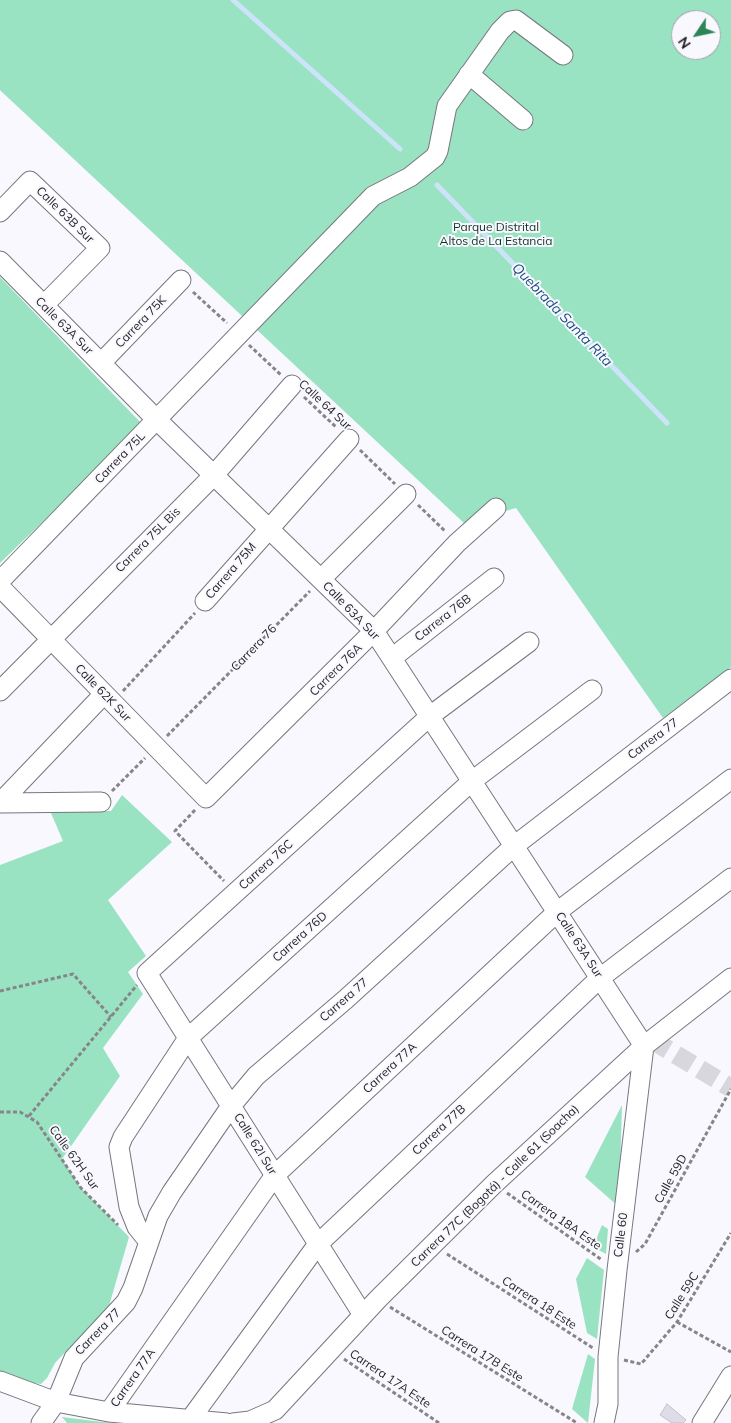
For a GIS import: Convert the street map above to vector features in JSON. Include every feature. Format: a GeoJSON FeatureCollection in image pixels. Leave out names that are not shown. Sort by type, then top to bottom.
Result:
{"type":"FeatureCollection","features":[{"type":"Feature","properties":{"kind":"street","name":"Carrera 75L"},"geometry":{"type":"LineString","coordinates":[[0,580],[240,336],[373,196],[410,178],[435,157],[438,151],[447,106],[500,31],[510,21],[516,20],[563,55]]}},
{"type":"Feature","properties":{"kind":"street"},"geometry":{"type":"LineString","coordinates":[[469,74],[523,120]]}},
{"type":"Feature","properties":{"kind":"street","name":"Calle 63B Sur"},"geometry":{"type":"LineString","coordinates":[[0,212],[30,181],[100,248],[44,305]]}},
{"type":"Feature","properties":{"kind":"street","name":"Calle 63A Sur"},"geometry":{"type":"LineString","coordinates":[[0,261],[158,420],[374,631],[644,1046]]}},
{"type":"Feature","properties":{"kind":"street","name":"Carrera 75K"},"geometry":{"type":"LineString","coordinates":[[101,363],[181,280]]}},
{"type":"Feature","properties":{"kind":"street","name":"Carrera 75L Bis"},"geometry":{"type":"LineString","coordinates":[[0,691],[50,638],[214,475],[292,385]]}},
{"type":"Feature","properties":{"kind":"street","name":"Carrera 75M"},"geometry":{"type":"LineString","coordinates":[[205,601],[349,439]]}},
{"type":"Feature","properties":{"kind":"street"},"geometry":{"type":"LineString","coordinates":[[321,579],[406,494]]}},
{"type":"Feature","properties":{"kind":"street","name":"Carrera 76A"},"geometry":{"type":"LineString","coordinates":[[206,798],[374,631],[457,543],[496,508]]}},
{"type":"Feature","properties":{"kind":"street","name":"Carrera 76B"},"geometry":{"type":"LineString","coordinates":[[392,658],[494,578]]}},
{"type":"Feature","properties":{"kind":"street","name":"Calle 62K Sur"},"geometry":{"type":"LineString","coordinates":[[0,587],[206,798]]}},
{"type":"Feature","properties":{"kind":"street","name":"Carrera 76C"},"geometry":{"type":"LineString","coordinates":[[147,973],[430,716],[529,642]]}},
{"type":"Feature","properties":{"kind":"street","name":"Carrera 77"},"geometry":{"type":"LineString","coordinates":[[50,1415],[74,1358],[126,1302],[134,1288],[158,1216],[172,1192],[231,1106],[271,1062],[346,999],[514,846],[731,679]]}},
{"type":"Feature","properties":{"kind":"street","name":"Carrera 76D"},"geometry":{"type":"LineString","coordinates":[[149,1242],[137,1227],[129,1207],[119,1147],[123,1137],[188,1038],[472,781],[592,690]]}},
{"type":"Feature","properties":{"kind":"street"},"geometry":{"type":"LineString","coordinates":[[0,803],[108,698]]}},
{"type":"Feature","properties":{"kind":"street","name":"Carrera 77A"},"geometry":{"type":"LineString","coordinates":[[109,1412],[275,1176],[557,912],[731,779]]}},
{"type":"Feature","properties":{"kind":"street"},"geometry":{"type":"LineString","coordinates":[[0,803],[101,802]]}},
{"type":"Feature","properties":{"kind":"street","name":"Carrera 77B"},"geometry":{"type":"LineString","coordinates":[[189,1421],[318,1244],[600,978],[731,878]]}},
{"type":"Feature","properties":{"kind":"street","name":"Calle 62I Sur"},"geometry":{"type":"LineString","coordinates":[[147,973],[363,1315]]}},
{"type":"Feature","properties":{"kind":"street","name":"Carrera 77C (Bogotá) - Calle 61 (Soacha)"},"geometry":{"type":"LineString","coordinates":[[233,1423],[250,1421],[275,1410],[363,1315],[494,1184],[644,1046],[727,987]]}},
{"type":"Feature","properties":{"kind":"street","name":"Calle 60"},"geometry":{"type":"LineString","coordinates":[[604,1423],[608,1404],[608,1357],[617,1270],[644,1046]]}},
{"type":"Feature","properties":{"kind":"street"},"geometry":{"type":"LineString","coordinates":[[702,1423],[731,1376]]}},
{"type":"Feature","properties":{"kind":"street"},"geometry":{"type":"LineString","coordinates":[[0,1381],[50,1415],[109,1412],[189,1421],[227,1423]]}},
{"type":"Feature","properties":{"kind":"path","name":"Calle 64 Sur"},"geometry":{"type":"LineString","coordinates":[[181,280],[457,543]]}},
{"type":"Feature","properties":{"kind":"path","name":"Carrera 76"},"geometry":{"type":"LineString","coordinates":[[101,802],[321,579]]}},
{"type":"Feature","properties":{"kind":"path","name":"Carrera 75M"},"geometry":{"type":"LineString","coordinates":[[108,698],[205,601]]}},
{"type":"Feature","properties":{"kind":"path"},"geometry":{"type":"LineString","coordinates":[[206,798],[175,831],[236,892]]}},
{"type":"Feature","properties":{"kind":"path"},"geometry":{"type":"LineString","coordinates":[[0,1112],[20,1112],[29,1116],[147,973]]}},
{"type":"Feature","properties":{"kind":"path"},"geometry":{"type":"LineString","coordinates":[[0,991],[73,974],[111,1017]]}},
{"type":"Feature","properties":{"kind":"path","name":"Calle 59D"},"geometry":{"type":"LineString","coordinates":[[617,1270],[645,1244],[731,1090]]}},
{"type":"Feature","properties":{"kind":"path","name":"Calle 62H Sur"},"geometry":{"type":"LineString","coordinates":[[29,1116],[40,1126],[81,1188],[122,1230]]}},
{"type":"Feature","properties":{"kind":"path","name":"Carrera 18A Este"},"geometry":{"type":"LineString","coordinates":[[494,1184],[617,1270]]}},
{"type":"Feature","properties":{"kind":"path","name":"Calle 59C"},"geometry":{"type":"LineString","coordinates":[[641,1364],[677,1322],[731,1233]]}},
{"type":"Feature","properties":{"kind":"path","name":"Carrera 18 Este"},"geometry":{"type":"LineString","coordinates":[[432,1244],[608,1357],[641,1364]]}},
{"type":"Feature","properties":{"kind":"path","name":"Carrera 17B Este"},"geometry":{"type":"LineString","coordinates":[[378,1300],[577,1423]]}},
{"type":"Feature","properties":{"kind":"path"},"geometry":{"type":"LineString","coordinates":[[677,1322],[731,1352]]}},
{"type":"Feature","properties":{"kind":"path","name":"Carrera 17A Este"},"geometry":{"type":"LineString","coordinates":[[331,1350],[439,1423]]}},
{"type":"Feature","properties":{"kind":"green space","name":"Parque Distrital Altos de La Estancia"},"geometry":{"type":"Polygon","coordinates":[[[0,0],[731,0],[731,667],[663,718],[516,508],[464,523],[0,90],[0,0]]]}},
{"type":"Feature","properties":{"kind":"green space"},"geometry":{"type":"Polygon","coordinates":[[[0,277],[143,425],[0,563],[0,277]]]}},
{"type":"Feature","properties":{"kind":"green space"},"geometry":{"type":"Polygon","coordinates":[[[122,795],[172,842],[108,900],[146,956],[128,972],[143,994],[103,1048],[120,1076],[62,1159],[81,1188],[129,1237],[109,1306],[55,1363],[47,1378],[41,1384],[0,1378],[0,865],[63,841],[51,813],[78,810],[111,811],[122,795]]]}},
{"type":"Feature","properties":{"kind":"green space"},"geometry":{"type":"Polygon","coordinates":[[[622,1105],[619,1207],[585,1177],[622,1105]]]}},
{"type":"Feature","properties":{"kind":"green space"},"geometry":{"type":"Polygon","coordinates":[[[602,1225],[608,1229],[606,1254],[593,1247],[602,1225]]]}},
{"type":"Feature","properties":{"kind":"green space"},"geometry":{"type":"Polygon","coordinates":[[[587,1258],[604,1270],[597,1339],[587,1333],[576,1279],[587,1258]]]}},
{"type":"Feature","properties":{"kind":"green space"},"geometry":{"type":"Polygon","coordinates":[[[588,1354],[595,1359],[588,1423],[572,1409],[588,1354]]]}},
{"type":"Feature","properties":{"kind":"green space"},"geometry":{"type":"Polygon","coordinates":[[[62,1417],[94,1421],[115,1423],[67,1423],[62,1417]]]}},
{"type":"Feature","properties":{"kind":"building"},"geometry":{"type":"Polygon","coordinates":[[[667,1404],[686,1420],[683,1423],[672,1423],[660,1415],[667,1404]]]}},
{"type":"Feature","properties":{"kind":"waterway","name":"Quebrada Santa Rita"},"geometry":{"type":"LineString","coordinates":[[233,0],[400,149]]}},
{"type":"Feature","properties":{"kind":"waterway","name":"Quebrada Santa Rita"},"geometry":{"type":"LineString","coordinates":[[437,185],[667,423]]}},
{"type":"Feature","properties":{"kind":"tunnel"},"geometry":{"type":"LineString","coordinates":[[652,1040],[731,1088]]}}]}
